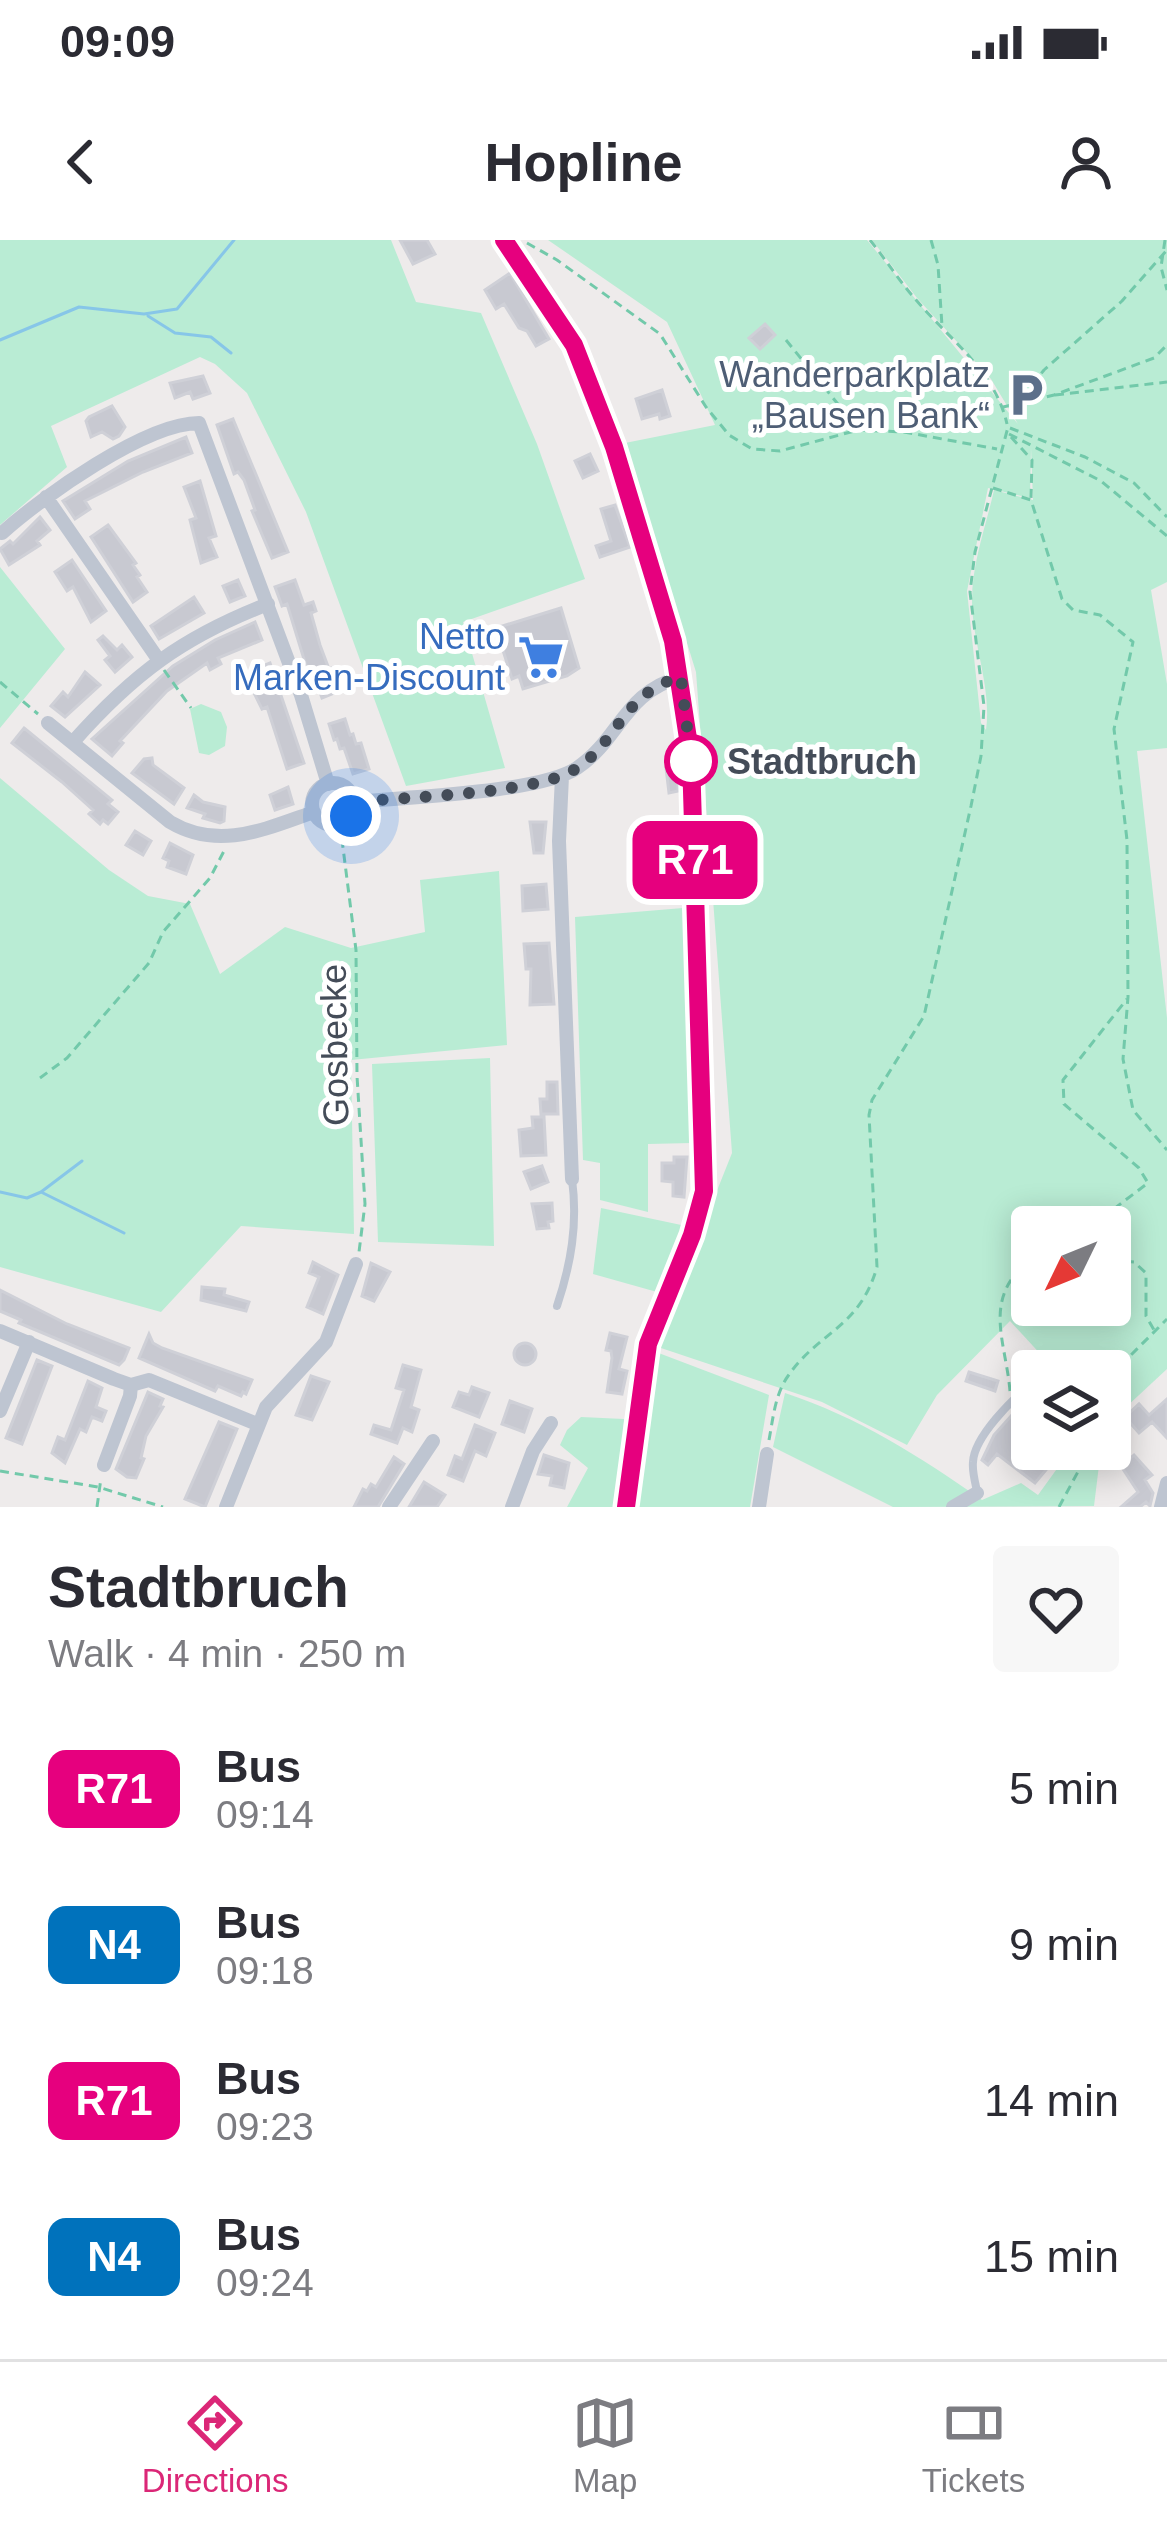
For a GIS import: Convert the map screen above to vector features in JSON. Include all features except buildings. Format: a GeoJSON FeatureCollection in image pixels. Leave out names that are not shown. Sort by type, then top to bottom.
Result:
{"type":"FeatureCollection","features":[{"type":"Feature","properties":{"kind":"street"},"geometry":{"type":"LineString","coordinates":[[506,243],[574,345],[614,447],[681,677],[689,739],[704,1191],[692,1235],[648,1344],[626,1507]]}},
{"type":"Feature","properties":{"kind":"street"},"geometry":{"type":"LineString","coordinates":[[1,533],[46,497],[109,458],[196,422],[268,604],[328,784]]}},
{"type":"Feature","properties":{"kind":"street"},"geometry":{"type":"LineString","coordinates":[[46,497],[158,659]]}},
{"type":"Feature","properties":{"kind":"street"},"geometry":{"type":"LineString","coordinates":[[73,742],[112,698],[158,659],[216,624],[268,604]]}},
{"type":"Feature","properties":{"kind":"street"},"geometry":{"type":"LineString","coordinates":[[354,802],[529,784],[562,776],[585,762],[648,689],[681,677]]}},
{"type":"Feature","properties":{"kind":"street"},"geometry":{"type":"LineString","coordinates":[[49,723],[170,822],[205,836],[251,834],[314,812]]}},
{"type":"Feature","properties":{"kind":"street"},"geometry":{"type":"LineString","coordinates":[[562,776],[559,842],[572,1179]]}},
{"type":"Feature","properties":{"kind":"street"},"geometry":{"type":"LineString","coordinates":[[328,784],[342,786],[354,802],[351,816],[340,824],[327,824],[314,812],[316,792],[328,784]]}},
{"type":"Feature","properties":{"kind":"street"},"geometry":{"type":"LineString","coordinates":[[226,1507],[256,1424],[326,1342],[356,1264]]}},
{"type":"Feature","properties":{"kind":"street"},"geometry":{"type":"LineString","coordinates":[[0,1330],[130,1385],[148,1380],[256,1424]]}},
{"type":"Feature","properties":{"kind":"street"},"geometry":{"type":"LineString","coordinates":[[0,1411],[28,1342]]}},
{"type":"Feature","properties":{"kind":"street"},"geometry":{"type":"LineString","coordinates":[[104,1465],[130,1385]]}},
{"type":"Feature","properties":{"kind":"street"},"geometry":{"type":"LineString","coordinates":[[512,1507],[533,1451],[550,1423]]}},
{"type":"Feature","properties":{"kind":"street"},"geometry":{"type":"LineString","coordinates":[[389,1507],[433,1441]]}},
{"type":"Feature","properties":{"kind":"street"},"geometry":{"type":"LineString","coordinates":[[759,1507],[767,1454]]}},
{"type":"Feature","properties":{"kind":"street"},"geometry":{"type":"LineString","coordinates":[[1161,1507],[1167,1484]]}},
{"type":"Feature","properties":{"kind":"street"},"geometry":{"type":"LineString","coordinates":[[953,1507],[977,1492]]}},
{"type":"Feature","properties":{"kind":"lane"},"geometry":{"type":"LineString","coordinates":[[557,1306],[571,1263],[572,1179]]}},
{"type":"Feature","properties":{"kind":"lane"},"geometry":{"type":"LineString","coordinates":[[977,1492],[974,1455],[1011,1399]]}},
{"type":"Feature","properties":{"kind":"path"},"geometry":{"type":"LineString","coordinates":[[870,240],[984,372],[1004,407],[1008,430],[1032,460],[1031,500],[1062,599],[1073,610],[1100,615],[1132,642],[1114,729],[1127,840],[1124,1059],[1133,1109],[1167,1150]]}},
{"type":"Feature","properties":{"kind":"path"},"geometry":{"type":"LineString","coordinates":[[931,240],[938,265],[942,328]]}},
{"type":"Feature","properties":{"kind":"path"},"geometry":{"type":"LineString","coordinates":[[1165,240],[1162,281],[1167,290]]}},
{"type":"Feature","properties":{"kind":"path"},"geometry":{"type":"LineString","coordinates":[[506,243],[537,248],[660,334],[706,407],[729,435],[752,449],[780,451],[859,430],[904,432],[1000,450]]}},
{"type":"Feature","properties":{"kind":"path"},"geometry":{"type":"LineString","coordinates":[[1033,401],[1035,380],[1123,302],[1165,251]]}},
{"type":"Feature","properties":{"kind":"path"},"geometry":{"type":"LineString","coordinates":[[786,340],[859,430]]}},
{"type":"Feature","properties":{"kind":"path"},"geometry":{"type":"LineString","coordinates":[[1004,407],[1054,395],[1154,358],[1167,345]]}},
{"type":"Feature","properties":{"kind":"path"},"geometry":{"type":"LineString","coordinates":[[1054,395],[1167,382]]}},
{"type":"Feature","properties":{"kind":"path"},"geometry":{"type":"LineString","coordinates":[[767,1454],[785,1379],[856,1312],[878,1267],[869,1115],[872,1100],[924,1016],[975,790],[984,706],[970,592],[975,552],[1008,430]]}},
{"type":"Feature","properties":{"kind":"path"},"geometry":{"type":"LineString","coordinates":[[1008,430],[1085,457],[1134,483],[1167,517]]}},
{"type":"Feature","properties":{"kind":"path"},"geometry":{"type":"LineString","coordinates":[[1008,430],[1101,481],[1167,536]]}},
{"type":"Feature","properties":{"kind":"path"},"geometry":{"type":"LineString","coordinates":[[992,488],[1031,500]]}},
{"type":"Feature","properties":{"kind":"path"},"geometry":{"type":"LineString","coordinates":[[158,659],[191,708]]}},
{"type":"Feature","properties":{"kind":"path"},"geometry":{"type":"LineString","coordinates":[[0,682],[49,723]]}},
{"type":"Feature","properties":{"kind":"path","name":"Gosbecke"},"geometry":{"type":"LineString","coordinates":[[340,824],[356,950],[365,1216],[356,1264]]}},
{"type":"Feature","properties":{"kind":"path"},"geometry":{"type":"LineString","coordinates":[[40,1078],[68,1058],[149,963],[163,932],[220,862],[229,838]]}},
{"type":"Feature","properties":{"kind":"path"},"geometry":{"type":"LineString","coordinates":[[1118,1206],[1148,1183],[1139,1168],[1064,1104],[1063,1080],[1128,997]]}},
{"type":"Feature","properties":{"kind":"path"},"geometry":{"type":"LineString","coordinates":[[1131,1262],[1146,1273],[1146,1316],[1154,1330]]}},
{"type":"Feature","properties":{"kind":"path"},"geometry":{"type":"LineString","coordinates":[[1011,1278],[1002,1287],[1000,1318],[1011,1399]]}},
{"type":"Feature","properties":{"kind":"path"},"geometry":{"type":"LineString","coordinates":[[1131,1354],[1167,1319]]}},
{"type":"Feature","properties":{"kind":"path"},"geometry":{"type":"LineString","coordinates":[[97,1507],[104,1465]]}},
{"type":"Feature","properties":{"kind":"path"},"geometry":{"type":"LineString","coordinates":[[1059,1507],[1079,1470]]}},
{"type":"Feature","properties":{"kind":"path"},"geometry":{"type":"LineString","coordinates":[[0,1471],[98,1487],[163,1507]]}},
{"type":"Feature","properties":{"kind":"green space"},"geometry":{"type":"Polygon","coordinates":[[[0,240],[391,240],[416,302],[481,313],[537,444],[585,579],[463,622],[505,768],[406,786],[306,512],[247,393],[215,364],[200,357],[51,426],[67,467],[0,525],[0,240]]]}},
{"type":"Feature","properties":{"kind":"green space"},"geometry":{"type":"Polygon","coordinates":[[[548,240],[867,240],[1018,424],[991,379],[872,240],[1167,240],[1167,582],[1151,590],[1167,684],[1167,748],[1137,751],[1167,1018],[1167,1369],[1131,1402],[1131,1350],[1037,1350],[1015,1326],[1131,1326],[1131,1206],[1011,1206],[1011,1322],[937,1395],[907,1445],[822,1402],[655,1346],[732,1153],[696,672],[625,443],[715,425],[667,322],[548,240]],[[1031,448],[1030,498],[988,488],[967,591],[981,723],[986,730],[986,698],[973,616],[974,572],[994,490],[1033,500],[1031,448]]]}},
{"type":"Feature","properties":{"kind":"green space"},"geometry":{"type":"Polygon","coordinates":[[[0,567],[65,649],[0,728],[0,567]]]}},
{"type":"Feature","properties":{"kind":"green space"},"geometry":{"type":"Polygon","coordinates":[[[201,704],[221,712],[227,727],[225,746],[209,755],[199,753],[190,709],[201,704]]]}},
{"type":"Feature","properties":{"kind":"green space"},"geometry":{"type":"Polygon","coordinates":[[[0,778],[109,870],[148,896],[190,904],[220,974],[285,927],[351,948],[425,932],[420,880],[499,871],[507,1045],[351,1060],[354,1234],[241,1226],[161,1312],[0,1267],[0,778]]]}},
{"type":"Feature","properties":{"kind":"green space"},"geometry":{"type":"Polygon","coordinates":[[[683,908],[692,1143],[648,1144],[648,1212],[600,1200],[600,1163],[583,1160],[575,917],[683,908]]]}},
{"type":"Feature","properties":{"kind":"green space"},"geometry":{"type":"Polygon","coordinates":[[[490,1058],[494,1246],[378,1242],[372,1064],[490,1058]]]}},
{"type":"Feature","properties":{"kind":"green space"},"geometry":{"type":"Polygon","coordinates":[[[601,1208],[686,1226],[657,1292],[593,1274],[601,1208]]]}},
{"type":"Feature","properties":{"kind":"green space"},"geometry":{"type":"Polygon","coordinates":[[[656,1352],[769,1395],[750,1507],[637,1507],[656,1352]]]}},
{"type":"Feature","properties":{"kind":"green space"},"geometry":{"type":"Polygon","coordinates":[[[785,1393],[887,1439],[982,1500],[1021,1483],[1038,1495],[1056,1470],[1098,1470],[1094,1506],[893,1507],[773,1447],[785,1393]]]}},
{"type":"Feature","properties":{"kind":"green space"},"geometry":{"type":"Polygon","coordinates":[[[581,1417],[624,1419],[619,1507],[567,1507],[588,1468],[560,1445],[581,1417]]]}},
{"type":"Feature","properties":{"kind":"waterway"},"geometry":{"type":"LineString","coordinates":[[0,340],[79,307],[144,314],[177,309],[234,240]]}},
{"type":"Feature","properties":{"kind":"waterway"},"geometry":{"type":"LineString","coordinates":[[148,316],[175,333],[211,337],[231,353]]}},
{"type":"Feature","properties":{"kind":"waterway"},"geometry":{"type":"LineString","coordinates":[[41,1192],[82,1161]]}},
{"type":"Feature","properties":{"kind":"waterway"},"geometry":{"type":"LineString","coordinates":[[0,1192],[27,1198],[41,1192],[124,1233]]}},
{"type":"Feature","properties":{"kind":"bus line","name":"R71"},"geometry":{"type":"LineString","coordinates":[[504,240],[574,345],[614,447],[669,624],[691,758],[704,1191],[692,1235],[648,1344],[626,1507]]}},
{"type":"Feature","properties":{"kind":"place","name":"Wanderparkplatz „Bausen Bank“"},"geometry":{"type":"Point","coordinates":[1026,395]}},
{"type":"Feature","properties":{"kind":"place","name":"Netto Marken-Discount"},"geometry":{"type":"Point","coordinates":[541,657]}},
{"type":"Feature","properties":{"kind":"place","name":"Stadtbruch"},"geometry":{"type":"Point","coordinates":[691,761]}},
{"type":"Feature","properties":{"kind":"route"},"geometry":{"type":"LineString","coordinates":[[351,816],[354,802],[529,784],[562,776],[585,762],[648,689],[681,677],[691,761]]}}]}
